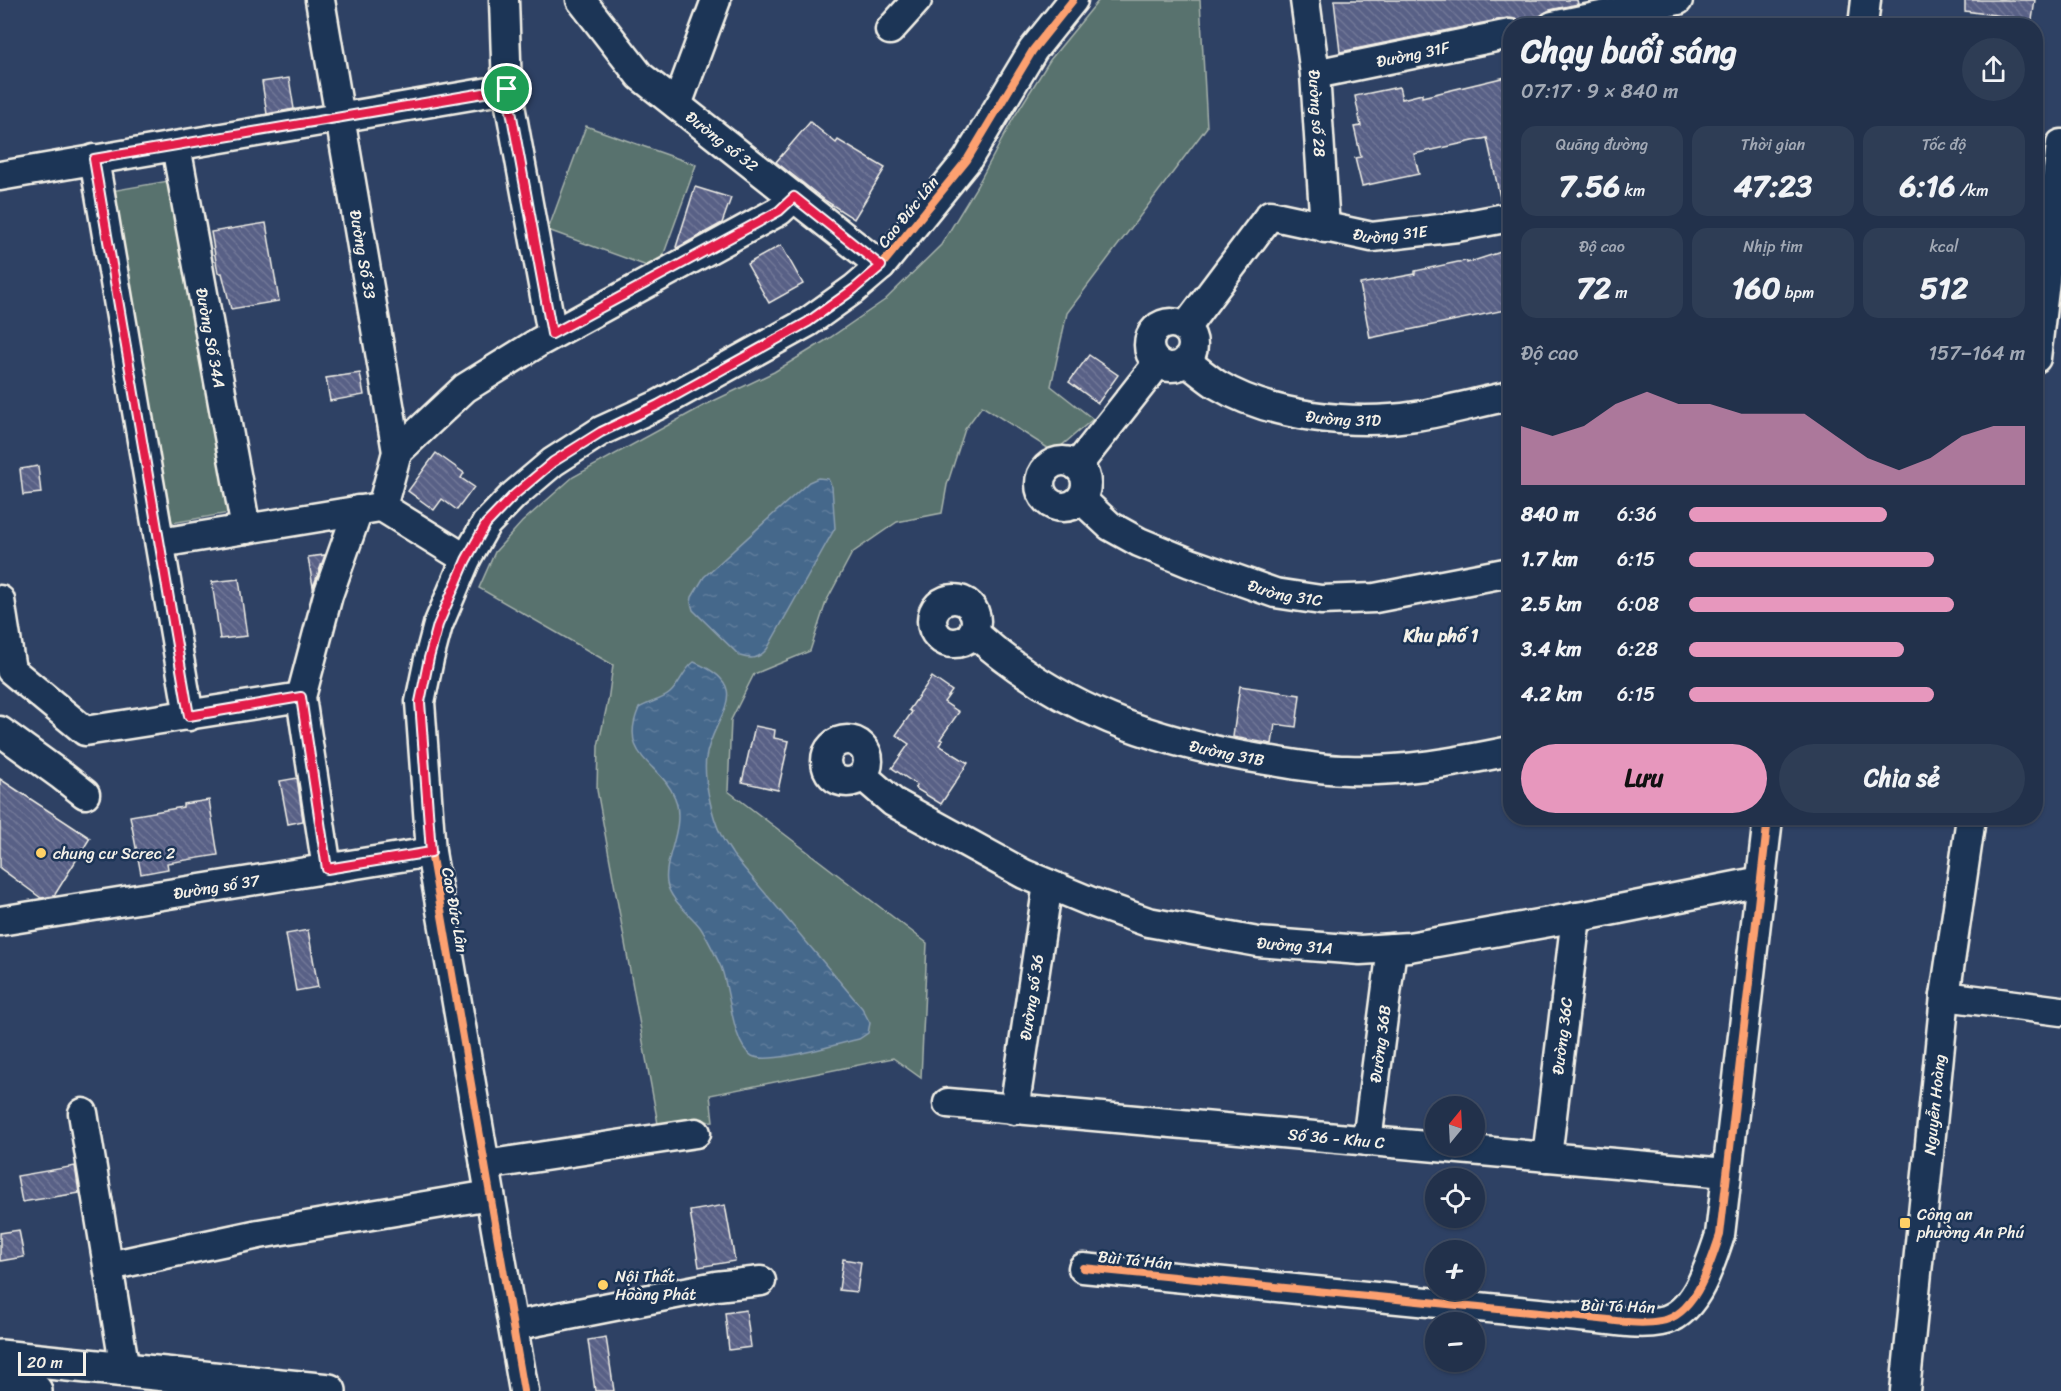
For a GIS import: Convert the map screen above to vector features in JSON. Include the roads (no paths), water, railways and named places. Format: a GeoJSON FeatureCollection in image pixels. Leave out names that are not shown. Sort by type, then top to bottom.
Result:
{"type":"FeatureCollection","features":[{"type":"Feature","properties":{"kind":"main road"},"geometry":{"type":"LineString","coordinates":[[0,1357],[329,1391]]}},
{"type":"Feature","properties":{"kind":"main road"},"geometry":{"type":"LineString","coordinates":[[0,1388],[35,1391]]}},
{"type":"Feature","properties":{"kind":"street","name":"Đường Số 33"},"geometry":{"type":"LineString","coordinates":[[301,697],[328,595],[397,452],[320,0]]}},
{"type":"Feature","properties":{"kind":"street"},"geometry":{"type":"LineString","coordinates":[[504,0],[507,89],[552,334]]}},
{"type":"Feature","properties":{"kind":"street","name":"Đường số 32"},"geometry":{"type":"LineString","coordinates":[[581,0],[640,76],[881,266]]}},
{"type":"Feature","properties":{"kind":"street"},"geometry":{"type":"LineString","coordinates":[[678,105],[716,0]]}},
{"type":"Feature","properties":{"kind":"street"},"geometry":{"type":"LineString","coordinates":[[901,0],[890,30],[917,0]]}},
{"type":"Feature","properties":{"kind":"street","name":"Cao Đức Lân"},"geometry":{"type":"LineString","coordinates":[[524,1391],[431,852],[420,702],[438,625],[466,560],[486,524],[514,495],[553,462],[601,432],[658,405],[808,322],[854,289],[881,266],[967,160],[1033,50],[1073,0]]}},
{"type":"Feature","properties":{"kind":"street","name":"Đường số 28"},"geometry":{"type":"LineString","coordinates":[[1305,0],[1316,74],[1325,228]]}},
{"type":"Feature","properties":{"kind":"street"},"geometry":{"type":"LineString","coordinates":[[1591,18],[1678,0]]}},
{"type":"Feature","properties":{"kind":"street"},"geometry":{"type":"LineString","coordinates":[[1864,18],[1866,0]]}},
{"type":"Feature","properties":{"kind":"street","name":"Đường 31F"},"geometry":{"type":"LineString","coordinates":[[1316,74],[1503,35]]}},
{"type":"Feature","properties":{"kind":"street"},"geometry":{"type":"LineString","coordinates":[[0,176],[507,89]]}},
{"type":"Feature","properties":{"kind":"street"},"geometry":{"type":"LineString","coordinates":[[2043,298],[2061,144]]}},
{"type":"Feature","properties":{"kind":"street","name":"Đường Số 34A"},"geometry":{"type":"LineString","coordinates":[[176,146],[246,529]]}},
{"type":"Feature","properties":{"kind":"street"},"geometry":{"type":"LineString","coordinates":[[94,159],[189,716]]}},
{"type":"Feature","properties":{"kind":"street"},"geometry":{"type":"LineString","coordinates":[[397,452],[465,388],[552,334],[779,211],[794,197]]}},
{"type":"Feature","properties":{"kind":"street","name":"Đường 31E"},"geometry":{"type":"LineString","coordinates":[[1185,328],[1270,215],[1372,237],[1457,227],[1503,218]]}},
{"type":"Feature","properties":{"kind":"street"},"geometry":{"type":"LineString","coordinates":[[1172,323],[1185,328],[1193,340],[1191,356],[1186,362],[1173,368],[1158,363],[1150,351],[1150,338],[1159,327],[1172,323]]}},
{"type":"Feature","properties":{"kind":"street","name":"Đường 31D"},"geometry":{"type":"LineString","coordinates":[[1186,362],[1216,383],[1246,399],[1278,409],[1346,419],[1415,417],[1503,398]]}},
{"type":"Feature","properties":{"kind":"street"},"geometry":{"type":"LineString","coordinates":[[1077,466],[1158,363]]}},
{"type":"Feature","properties":{"kind":"street"},"geometry":{"type":"LineString","coordinates":[[1062,461],[1077,466],[1082,471],[1086,485],[1081,499],[1069,507],[1054,505],[1043,495],[1041,488],[1043,473],[1048,466],[1062,461]]}},
{"type":"Feature","properties":{"kind":"street","name":"Đường 31C"},"geometry":{"type":"LineString","coordinates":[[1081,499],[1110,526],[1139,542],[1275,593],[1321,600],[1375,598],[1503,573]]}},
{"type":"Feature","properties":{"kind":"street"},"geometry":{"type":"LineString","coordinates":[[160,543],[370,508],[466,560]]}},
{"type":"Feature","properties":{"kind":"street"},"geometry":{"type":"LineString","coordinates":[[0,600],[11,670],[85,731],[301,697],[327,869]]}},
{"type":"Feature","properties":{"kind":"street","name":"Đường 31B"},"geometry":{"type":"LineString","coordinates":[[973,632],[1000,656],[1042,686],[1100,715],[1187,746],[1347,770],[1420,766],[1503,752]]}},
{"type":"Feature","properties":{"kind":"street"},"geometry":{"type":"LineString","coordinates":[[0,731],[85,795]]}},
{"type":"Feature","properties":{"kind":"street","name":"Đường 31A"},"geometry":{"type":"LineString","coordinates":[[862,776],[893,802],[1024,874],[1148,922],[1258,942],[1360,950],[1392,948],[1454,939],[1761,881]]}},
{"type":"Feature","properties":{"kind":"street","name":"Bùi Tá Hán"},"geometry":{"type":"LineString","coordinates":[[1083,1268],[1588,1318],[1663,1321],[1680,1312],[1705,1279],[1720,1235],[1767,825]]}},
{"type":"Feature","properties":{"kind":"street","name":"Nguyễn Hoàng"},"geometry":{"type":"LineString","coordinates":[[1905,1391],[1945,996],[1970,825]]}},
{"type":"Feature","properties":{"kind":"street","name":"Đường số 37"},"geometry":{"type":"LineString","coordinates":[[0,921],[431,852]]}},
{"type":"Feature","properties":{"kind":"street","name":"Đường số 36"},"geometry":{"type":"LineString","coordinates":[[1014,1110],[1048,884]]}},
{"type":"Feature","properties":{"kind":"street","name":"Đường 36C"},"geometry":{"type":"LineString","coordinates":[[1547,1157],[1576,916]]}},
{"type":"Feature","properties":{"kind":"street","name":"Đường 36B"},"geometry":{"type":"LineString","coordinates":[[1367,1141],[1392,948]]}},
{"type":"Feature","properties":{"kind":"street"},"geometry":{"type":"LineString","coordinates":[[1945,996],[2061,1011]]}},
{"type":"Feature","properties":{"kind":"street","name":"Số 36 - Khu C"},"geometry":{"type":"LineString","coordinates":[[948,1103],[1726,1173]]}},
{"type":"Feature","properties":{"kind":"street"},"geometry":{"type":"LineString","coordinates":[[83,1113],[110,1266],[125,1370]]}},
{"type":"Feature","properties":{"kind":"street"},"geometry":{"type":"LineString","coordinates":[[485,1165],[696,1133]]}},
{"type":"Feature","properties":{"kind":"street"},"geometry":{"type":"LineString","coordinates":[[110,1266],[259,1234],[490,1195]]}},
{"type":"Feature","properties":{"kind":"street"},"geometry":{"type":"LineString","coordinates":[[513,1326],[716,1286],[761,1281]]}},
{"type":"Feature","properties":{"kind":"water"},"geometry":{"type":"Polygon","coordinates":[[[818,478],[828,479],[832,487],[835,528],[767,649],[755,657],[740,656],[693,610],[692,597],[704,577],[809,482],[818,478]]]}},
{"type":"Feature","properties":{"kind":"water"},"geometry":{"type":"Polygon","coordinates":[[[694,662],[713,672],[724,682],[728,693],[722,716],[710,743],[705,766],[707,786],[718,827],[733,855],[862,1008],[870,1023],[868,1033],[859,1039],[788,1056],[761,1058],[752,1056],[740,1041],[724,977],[714,952],[700,927],[676,901],[669,889],[668,863],[676,831],[678,809],[669,786],[637,749],[634,725],[639,708],[670,693],[694,662]]]}},
{"type":"Feature","properties":{"kind":"place","name":"chung cư Screc 2"},"geometry":{"type":"Point","coordinates":[41,853]}},
{"type":"Feature","properties":{"kind":"place","name":"Công an phường An Phú"},"geometry":{"type":"Point","coordinates":[1905,1223]}},
{"type":"Feature","properties":{"kind":"place","name":"Nội Thất Hoàng Phát"},"geometry":{"type":"Point","coordinates":[603,1285]}},
{"type":"Feature","properties":{"kind":"district","name":"Khu phố 1"},"geometry":{"type":"Point","coordinates":[1441,636]}}]}
